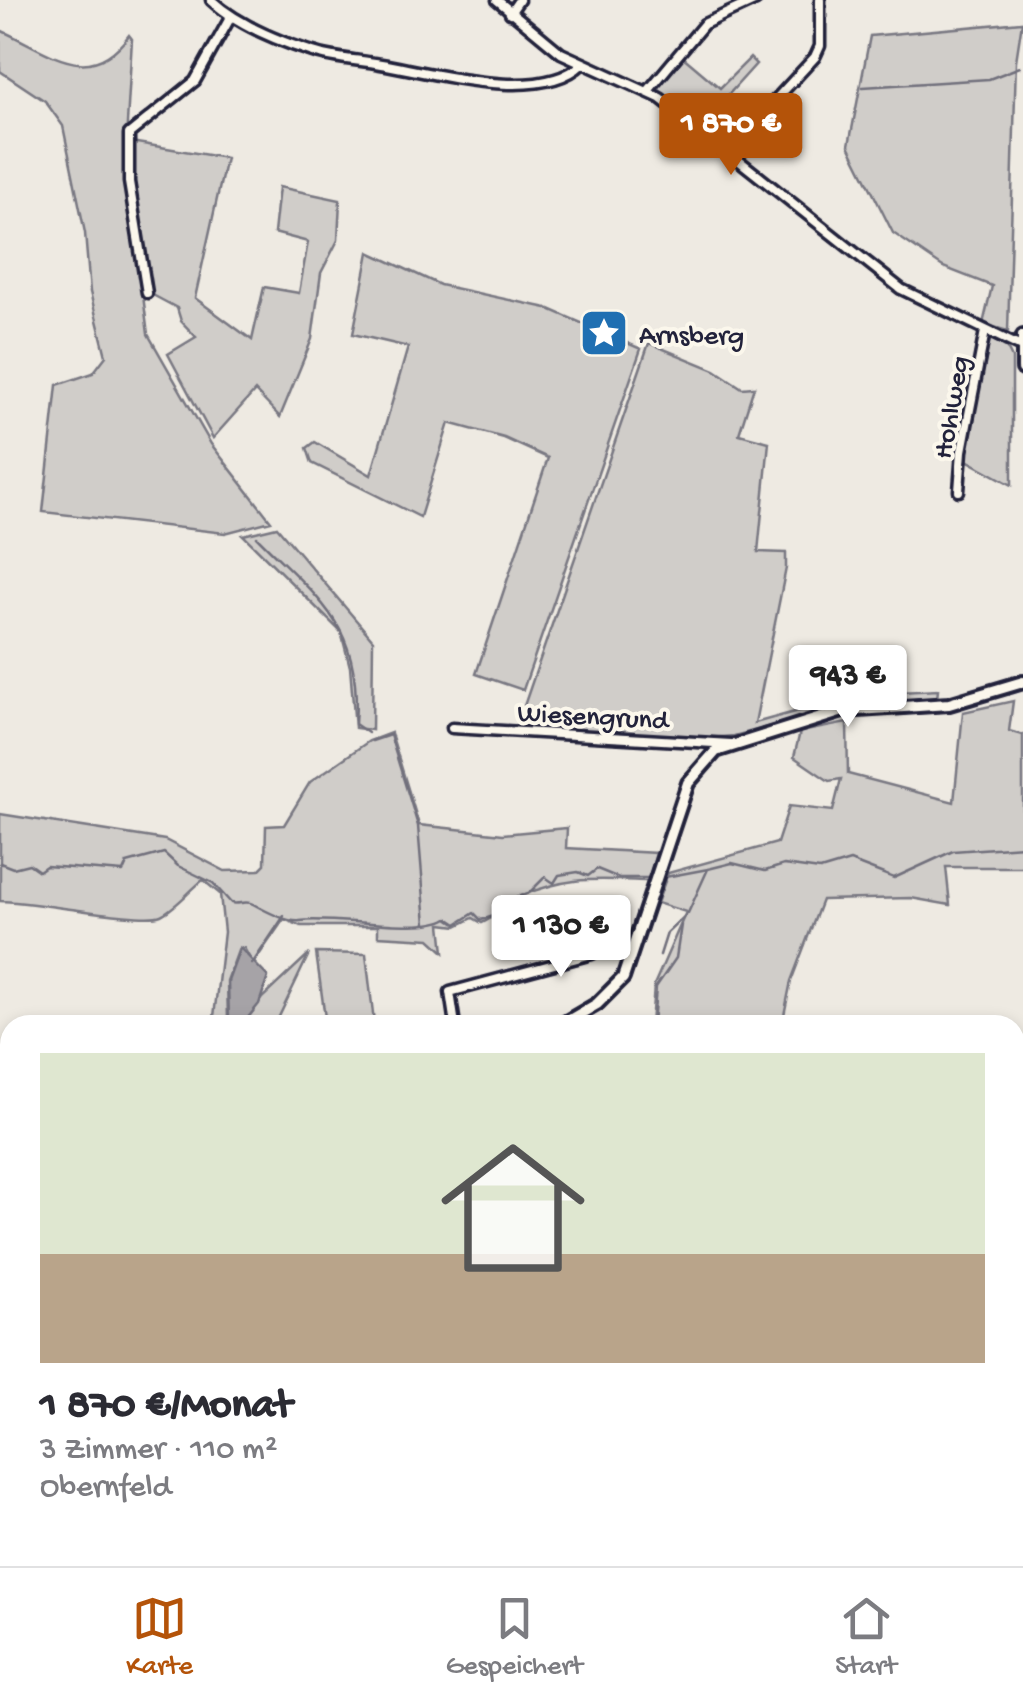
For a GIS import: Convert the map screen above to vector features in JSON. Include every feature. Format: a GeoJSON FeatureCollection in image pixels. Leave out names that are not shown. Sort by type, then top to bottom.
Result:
{"type":"FeatureCollection","features":[{"type":"Feature","properties":{"kind":"street"},"geometry":{"type":"LineString","coordinates":[[211,0],[230,18],[314,52],[449,78],[542,82],[564,78],[582,64]]}},
{"type":"Feature","properties":{"kind":"street"},"geometry":{"type":"LineString","coordinates":[[498,0],[541,40],[582,64],[648,91],[890,281],[1023,348]]}},
{"type":"Feature","properties":{"kind":"street"},"geometry":{"type":"LineString","coordinates":[[510,13],[519,0]]}},
{"type":"Feature","properties":{"kind":"street"},"geometry":{"type":"LineString","coordinates":[[648,91],[704,24],[756,0]]}},
{"type":"Feature","properties":{"kind":"street"},"geometry":{"type":"LineString","coordinates":[[728,151],[814,57],[820,46],[820,0]]}},
{"type":"Feature","properties":{"kind":"street"},"geometry":{"type":"LineString","coordinates":[[146,292],[128,182],[129,134],[195,81],[230,18]]}},
{"type":"Feature","properties":{"kind":"street","name":"Hohlweg"},"geometry":{"type":"LineString","coordinates":[[958,491],[985,331]]}},
{"type":"Feature","properties":{"kind":"street"},"geometry":{"type":"LineString","coordinates":[[1023,336],[1023,369]]}},
{"type":"Feature","properties":{"kind":"street"},"geometry":{"type":"LineString","coordinates":[[578,1015],[597,1004],[624,978],[688,784],[706,760],[730,744],[843,711],[949,704],[1023,682]]}},
{"type":"Feature","properties":{"kind":"street","name":"Wiesengrund"},"geometry":{"type":"LineString","coordinates":[[452,728],[730,744]]}},
{"type":"Feature","properties":{"kind":"street"},"geometry":{"type":"LineString","coordinates":[[453,1015],[450,992],[592,954]]}},
{"type":"Feature","properties":{"kind":"shaded area"},"geometry":{"type":"Polygon","coordinates":[[[1022,22],[1016,61],[1008,331],[983,324],[992,286],[943,267],[893,233],[849,145],[870,36],[1022,22]]]}},
{"type":"Feature","properties":{"kind":"shaded area"},"geometry":{"type":"Polygon","coordinates":[[[0,30],[52,56],[84,63],[99,61],[129,35],[132,39],[125,157],[148,334],[211,444],[271,521],[225,533],[43,512],[57,385],[93,373],[106,356],[90,292],[85,233],[63,126],[45,101],[0,71],[0,30]]]}},
{"type":"Feature","properties":{"kind":"shaded area"},"geometry":{"type":"Polygon","coordinates":[[[682,56],[720,88],[750,58],[756,64],[701,125],[657,88],[682,56]]]}},
{"type":"Feature","properties":{"kind":"shaded area"},"geometry":{"type":"Polygon","coordinates":[[[131,142],[226,158],[195,298],[252,340],[264,287],[299,293],[308,242],[274,233],[279,187],[340,200],[338,240],[321,273],[312,339],[280,417],[255,391],[213,438],[168,354],[196,337],[181,321],[177,308],[149,293],[132,182],[131,142]]]}},
{"type":"Feature","properties":{"kind":"shaded area"},"geometry":{"type":"Polygon","coordinates":[[[369,252],[440,285],[547,308],[641,349],[523,690],[476,674],[548,458],[504,438],[449,423],[420,517],[312,463],[307,448],[315,442],[371,475],[408,347],[353,334],[369,252]]]}},
{"type":"Feature","properties":{"kind":"shaded area"},"geometry":{"type":"Polygon","coordinates":[[[990,338],[1007,348],[1012,358],[1012,485],[965,459],[990,338]]]}},
{"type":"Feature","properties":{"kind":"shaded area"},"geometry":{"type":"Polygon","coordinates":[[[649,343],[715,370],[742,388],[754,387],[739,434],[769,442],[758,552],[786,553],[755,723],[859,694],[938,690],[937,698],[860,702],[734,736],[696,739],[516,729],[649,343]]]}},
{"type":"Feature","properties":{"kind":"shaded area"},"geometry":{"type":"Polygon","coordinates":[[[277,527],[373,640],[372,730],[355,728],[350,667],[341,632],[243,535],[277,527]]]}},
{"type":"Feature","properties":{"kind":"shaded area"},"geometry":{"type":"Polygon","coordinates":[[[1013,701],[1009,731],[1023,735],[1023,867],[946,867],[950,905],[911,898],[822,900],[791,981],[784,1015],[652,1015],[654,985],[686,912],[657,903],[668,873],[777,843],[789,806],[833,811],[841,779],[829,781],[794,757],[800,732],[847,723],[848,774],[954,802],[963,712],[1013,701]]]}},
{"type":"Feature","properties":{"kind":"shaded area"},"geometry":{"type":"Polygon","coordinates":[[[391,733],[419,825],[503,834],[567,828],[566,848],[656,853],[648,881],[581,880],[536,890],[513,900],[482,923],[473,918],[457,926],[441,924],[444,952],[430,939],[378,936],[378,926],[301,926],[284,919],[253,964],[244,948],[239,948],[227,981],[228,1015],[214,1015],[224,932],[220,894],[203,880],[167,912],[150,917],[0,901],[0,814],[165,840],[225,871],[259,870],[265,864],[266,826],[284,825],[310,782],[369,741],[391,733]]]}},
{"type":"Feature","properties":{"kind":"shaded area"},"geometry":{"type":"Polygon","coordinates":[[[240,948],[268,977],[259,1004],[250,1015],[229,1015],[228,981],[240,948]]]}},
{"type":"Feature","properties":{"kind":"shaded area"},"geometry":{"type":"Polygon","coordinates":[[[316,953],[366,954],[373,1015],[325,1015],[316,953]]]}},
{"type":"Feature","properties":{"kind":"shaded area"},"geometry":{"type":"Polygon","coordinates":[[[309,954],[280,1015],[250,1015],[262,998],[309,954]]]}},
{"type":"Feature","properties":{"kind":"waterway"},"geometry":{"type":"LineString","coordinates":[[863,87],[989,79],[1020,67]]}},
{"type":"Feature","properties":{"kind":"waterway"},"geometry":{"type":"LineString","coordinates":[[257,537],[333,618],[352,662],[355,724],[368,733]]}},
{"type":"Feature","properties":{"kind":"waterway"},"geometry":{"type":"LineString","coordinates":[[372,741],[390,735],[418,826],[426,924]]}},
{"type":"Feature","properties":{"kind":"waterway"},"geometry":{"type":"LineString","coordinates":[[660,955],[667,933],[688,913],[708,869],[732,863],[765,871],[784,865],[820,870],[850,861],[894,878],[953,851],[1023,846]]}},
{"type":"Feature","properties":{"kind":"waterway"},"geometry":{"type":"LineString","coordinates":[[0,863],[13,868],[29,864],[39,871],[46,866],[123,872],[127,863],[164,853],[178,866],[213,883],[231,903],[250,903],[295,921],[400,925],[436,923],[448,918],[457,924],[474,913],[481,920],[497,915],[505,901],[529,893],[545,877],[554,883],[559,875],[578,872],[588,876],[597,869],[619,878],[652,878]]}},
{"type":"Feature","properties":{"kind":"waterway"},"geometry":{"type":"LineString","coordinates":[[660,878],[708,869]]}},
{"type":"Feature","properties":{"kind":"waterway"},"geometry":{"type":"LineString","coordinates":[[252,964],[284,916]]}},
{"type":"Feature","properties":{"kind":"waterway"},"geometry":{"type":"LineString","coordinates":[[654,1015],[656,987],[676,958],[681,925]]}},
{"type":"Feature","properties":{"kind":"place","name":"Arnsberg"},"geometry":{"type":"Point","coordinates":[604,333]}}]}
